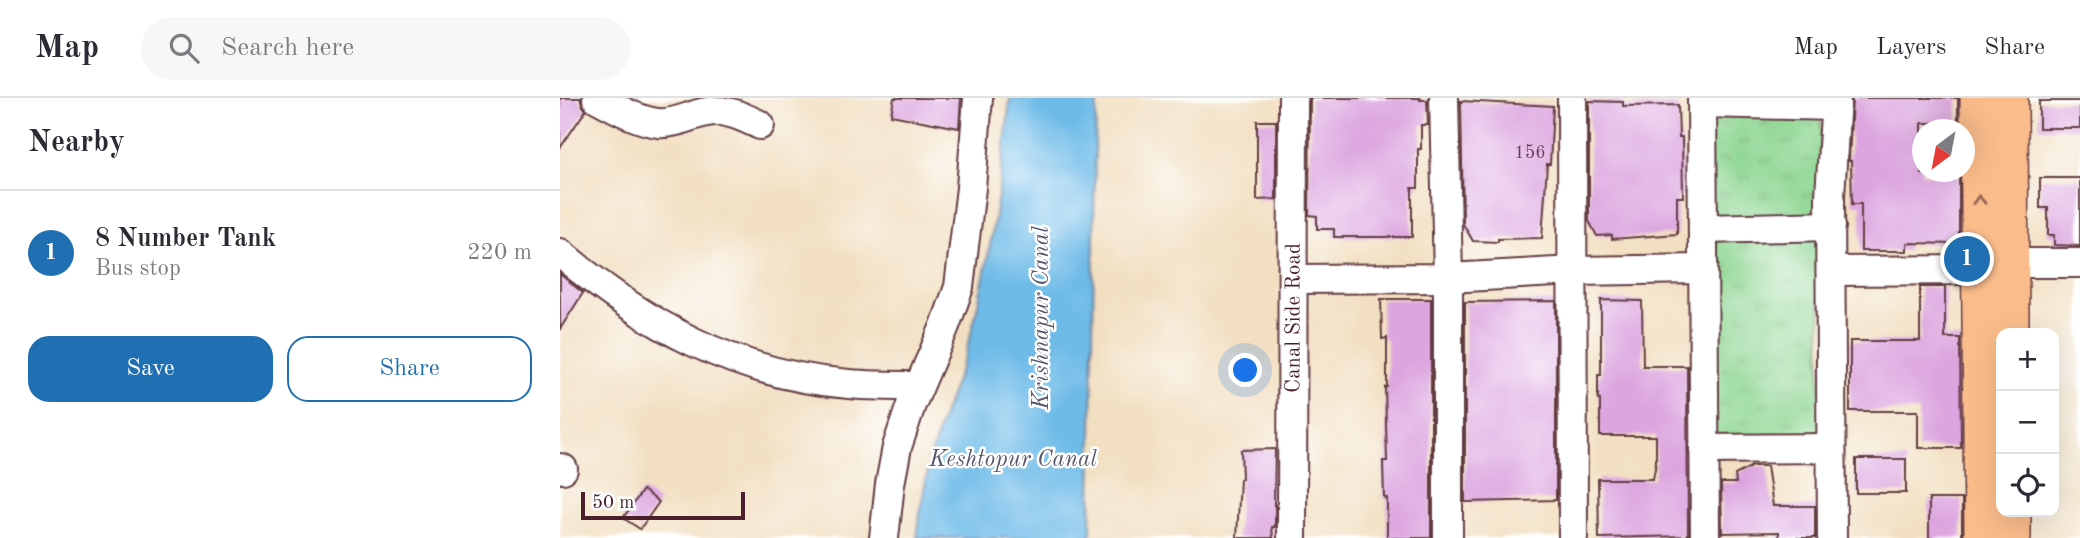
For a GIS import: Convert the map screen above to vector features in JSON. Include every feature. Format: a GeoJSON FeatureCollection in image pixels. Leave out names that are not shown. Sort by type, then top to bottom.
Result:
{"type":"FeatureCollection","features":[{"type":"Feature","properties":{"kind":"main road"},"geometry":{"type":"LineString","coordinates":[[1978,98],[1995,267],[2010,328]]}},
{"type":"Feature","properties":{"kind":"main road"},"geometry":{"type":"LineString","coordinates":[[1982,538],[1995,267],[2010,98]]}},
{"type":"Feature","properties":{"kind":"main road"},"geometry":{"type":"LineString","coordinates":[[2013,517],[2013,538]]}},
{"type":"Feature","properties":{"kind":"street"},"geometry":{"type":"LineString","coordinates":[[597,98],[639,119],[658,123],[668,123],[716,110],[735,114],[760,125]]}},
{"type":"Feature","properties":{"kind":"street"},"geometry":{"type":"LineString","coordinates":[[884,538],[897,447],[959,287],[978,98]]}},
{"type":"Feature","properties":{"kind":"street","name":"Canal Side Road"},"geometry":{"type":"LineString","coordinates":[[1292,538],[1293,98]]}},
{"type":"Feature","properties":{"kind":"street"},"geometry":{"type":"LineString","coordinates":[[1444,98],[1448,278],[1448,538]]}},
{"type":"Feature","properties":{"kind":"street"},"geometry":{"type":"LineString","coordinates":[[1572,98],[1573,538]]}},
{"type":"Feature","properties":{"kind":"street"},"geometry":{"type":"LineString","coordinates":[[1706,538],[1702,100],[1836,102],[1830,196],[1832,538]]}},
{"type":"Feature","properties":{"kind":"street"},"geometry":{"type":"LineString","coordinates":[[1703,229],[1831,226]]}},
{"type":"Feature","properties":{"kind":"street"},"geometry":{"type":"LineString","coordinates":[[560,253],[615,296],[696,345],[761,369],[848,384],[919,386]]}},
{"type":"Feature","properties":{"kind":"street"},"geometry":{"type":"LineString","coordinates":[[1831,271],[2080,263]]}},
{"type":"Feature","properties":{"kind":"street"},"geometry":{"type":"LineString","coordinates":[[1293,279],[1448,278],[1573,271],[1702,270]]}},
{"type":"Feature","properties":{"kind":"street"},"geometry":{"type":"LineString","coordinates":[[1704,449],[1831,447]]}},
{"type":"Feature","properties":{"kind":"green space"},"geometry":{"type":"Polygon","coordinates":[[[1710,109],[1821,111],[1820,441],[1711,441],[1710,109]]]}},
{"type":"Feature","properties":{"kind":"water","name":"Keshtopur Canal"},"geometry":{"type":"Polygon","coordinates":[[[1010,98],[1097,98],[1091,538],[917,538],[931,455],[966,352],[988,258],[1010,98]]]}},
{"type":"Feature","properties":{"kind":"building"},"geometry":{"type":"Polygon","coordinates":[[[560,98],[580,98],[586,110],[560,148],[560,98]]]}},
{"type":"Feature","properties":{"kind":"building"},"geometry":{"type":"Polygon","coordinates":[[[894,98],[961,98],[959,128],[891,115],[894,98]]]}},
{"type":"Feature","properties":{"kind":"building"},"geometry":{"type":"Polygon","coordinates":[[[1310,98],[1427,100],[1428,125],[1421,125],[1421,149],[1418,149],[1418,188],[1412,188],[1412,237],[1334,237],[1334,229],[1317,229],[1317,216],[1309,215],[1310,98]]]}},
{"type":"Feature","properties":{"kind":"building"},"geometry":{"type":"Polygon","coordinates":[[[1852,98],[1958,98],[1958,119],[1912,119],[1912,182],[1959,182],[1959,244],[1907,243],[1907,251],[1861,251],[1861,204],[1852,204],[1849,161],[1852,98]]]}},
{"type":"Feature","properties":{"kind":"building"},"geometry":{"type":"Polygon","coordinates":[[[1461,101],[1553,106],[1542,238],[1473,241],[1463,224],[1461,101]]]}},
{"type":"Feature","properties":{"kind":"building"},"geometry":{"type":"Polygon","coordinates":[[[1589,101],[1623,102],[1623,106],[1678,105],[1679,137],[1682,137],[1683,197],[1677,197],[1677,234],[1612,239],[1612,235],[1597,236],[1589,221],[1589,101]]]}},
{"type":"Feature","properties":{"kind":"building"},"geometry":{"type":"Polygon","coordinates":[[[2039,101],[2080,101],[2080,128],[2039,128],[2039,101]]]}},
{"type":"Feature","properties":{"kind":"building"},"geometry":{"type":"Polygon","coordinates":[[[1257,121],[1276,121],[1276,199],[1257,200],[1257,121]]]}},
{"type":"Feature","properties":{"kind":"building"},"geometry":{"type":"Polygon","coordinates":[[[2040,178],[2080,178],[2080,246],[2054,245],[2054,235],[2048,235],[2048,208],[2040,208],[2040,178]]]}},
{"type":"Feature","properties":{"kind":"building"},"geometry":{"type":"Polygon","coordinates":[[[560,274],[583,293],[560,329],[560,274]]]}},
{"type":"Feature","properties":{"kind":"building"},"geometry":{"type":"Polygon","coordinates":[[[1920,287],[1945,287],[1945,338],[1960,338],[1961,448],[1918,448],[1918,411],[1850,411],[1850,341],[1920,341],[1920,287]]]}},
{"type":"Feature","properties":{"kind":"building"},"geometry":{"type":"Polygon","coordinates":[[[1381,299],[1431,299],[1431,538],[1387,538],[1383,461],[1387,461],[1387,338],[1382,339],[1381,299]]]}},
{"type":"Feature","properties":{"kind":"building"},"geometry":{"type":"Polygon","coordinates":[[[1601,300],[1642,301],[1643,366],[1687,366],[1688,536],[1599,538],[1598,479],[1653,479],[1656,463],[1656,436],[1600,436],[1598,375],[1601,375],[1601,300]]]}},
{"type":"Feature","properties":{"kind":"building"},"geometry":{"type":"Polygon","coordinates":[[[1556,301],[1556,500],[1465,502],[1465,302],[1556,301]]]}},
{"type":"Feature","properties":{"kind":"building"},"geometry":{"type":"Polygon","coordinates":[[[1275,449],[1273,538],[1237,538],[1242,479],[1241,450],[1275,449]]]}},
{"type":"Feature","properties":{"kind":"building"},"geometry":{"type":"Polygon","coordinates":[[[1856,459],[1906,459],[1906,493],[1856,493],[1856,459]]]}},
{"type":"Feature","properties":{"kind":"building"},"geometry":{"type":"Polygon","coordinates":[[[1752,466],[1767,466],[1773,506],[1815,506],[1815,538],[1779,538],[1779,532],[1722,533],[1721,483],[1736,483],[1735,475],[1752,466]]]}},
{"type":"Feature","properties":{"kind":"building"},"geometry":{"type":"Polygon","coordinates":[[[643,490],[659,502],[640,529],[623,518],[643,490]]]}},
{"type":"Feature","properties":{"kind":"building"},"geometry":{"type":"Polygon","coordinates":[[[1929,499],[1962,499],[1962,538],[1929,538],[1929,499]]]}},
{"type":"Feature","properties":{"kind":"place","name":"8 Number Tank"},"geometry":{"type":"Point","coordinates":[1967,259]}},
{"type":"Feature","properties":{"kind":"water label","name":"Krishnapur Canal"},"geometry":{"type":"Point","coordinates":[1040,318]}}]}
